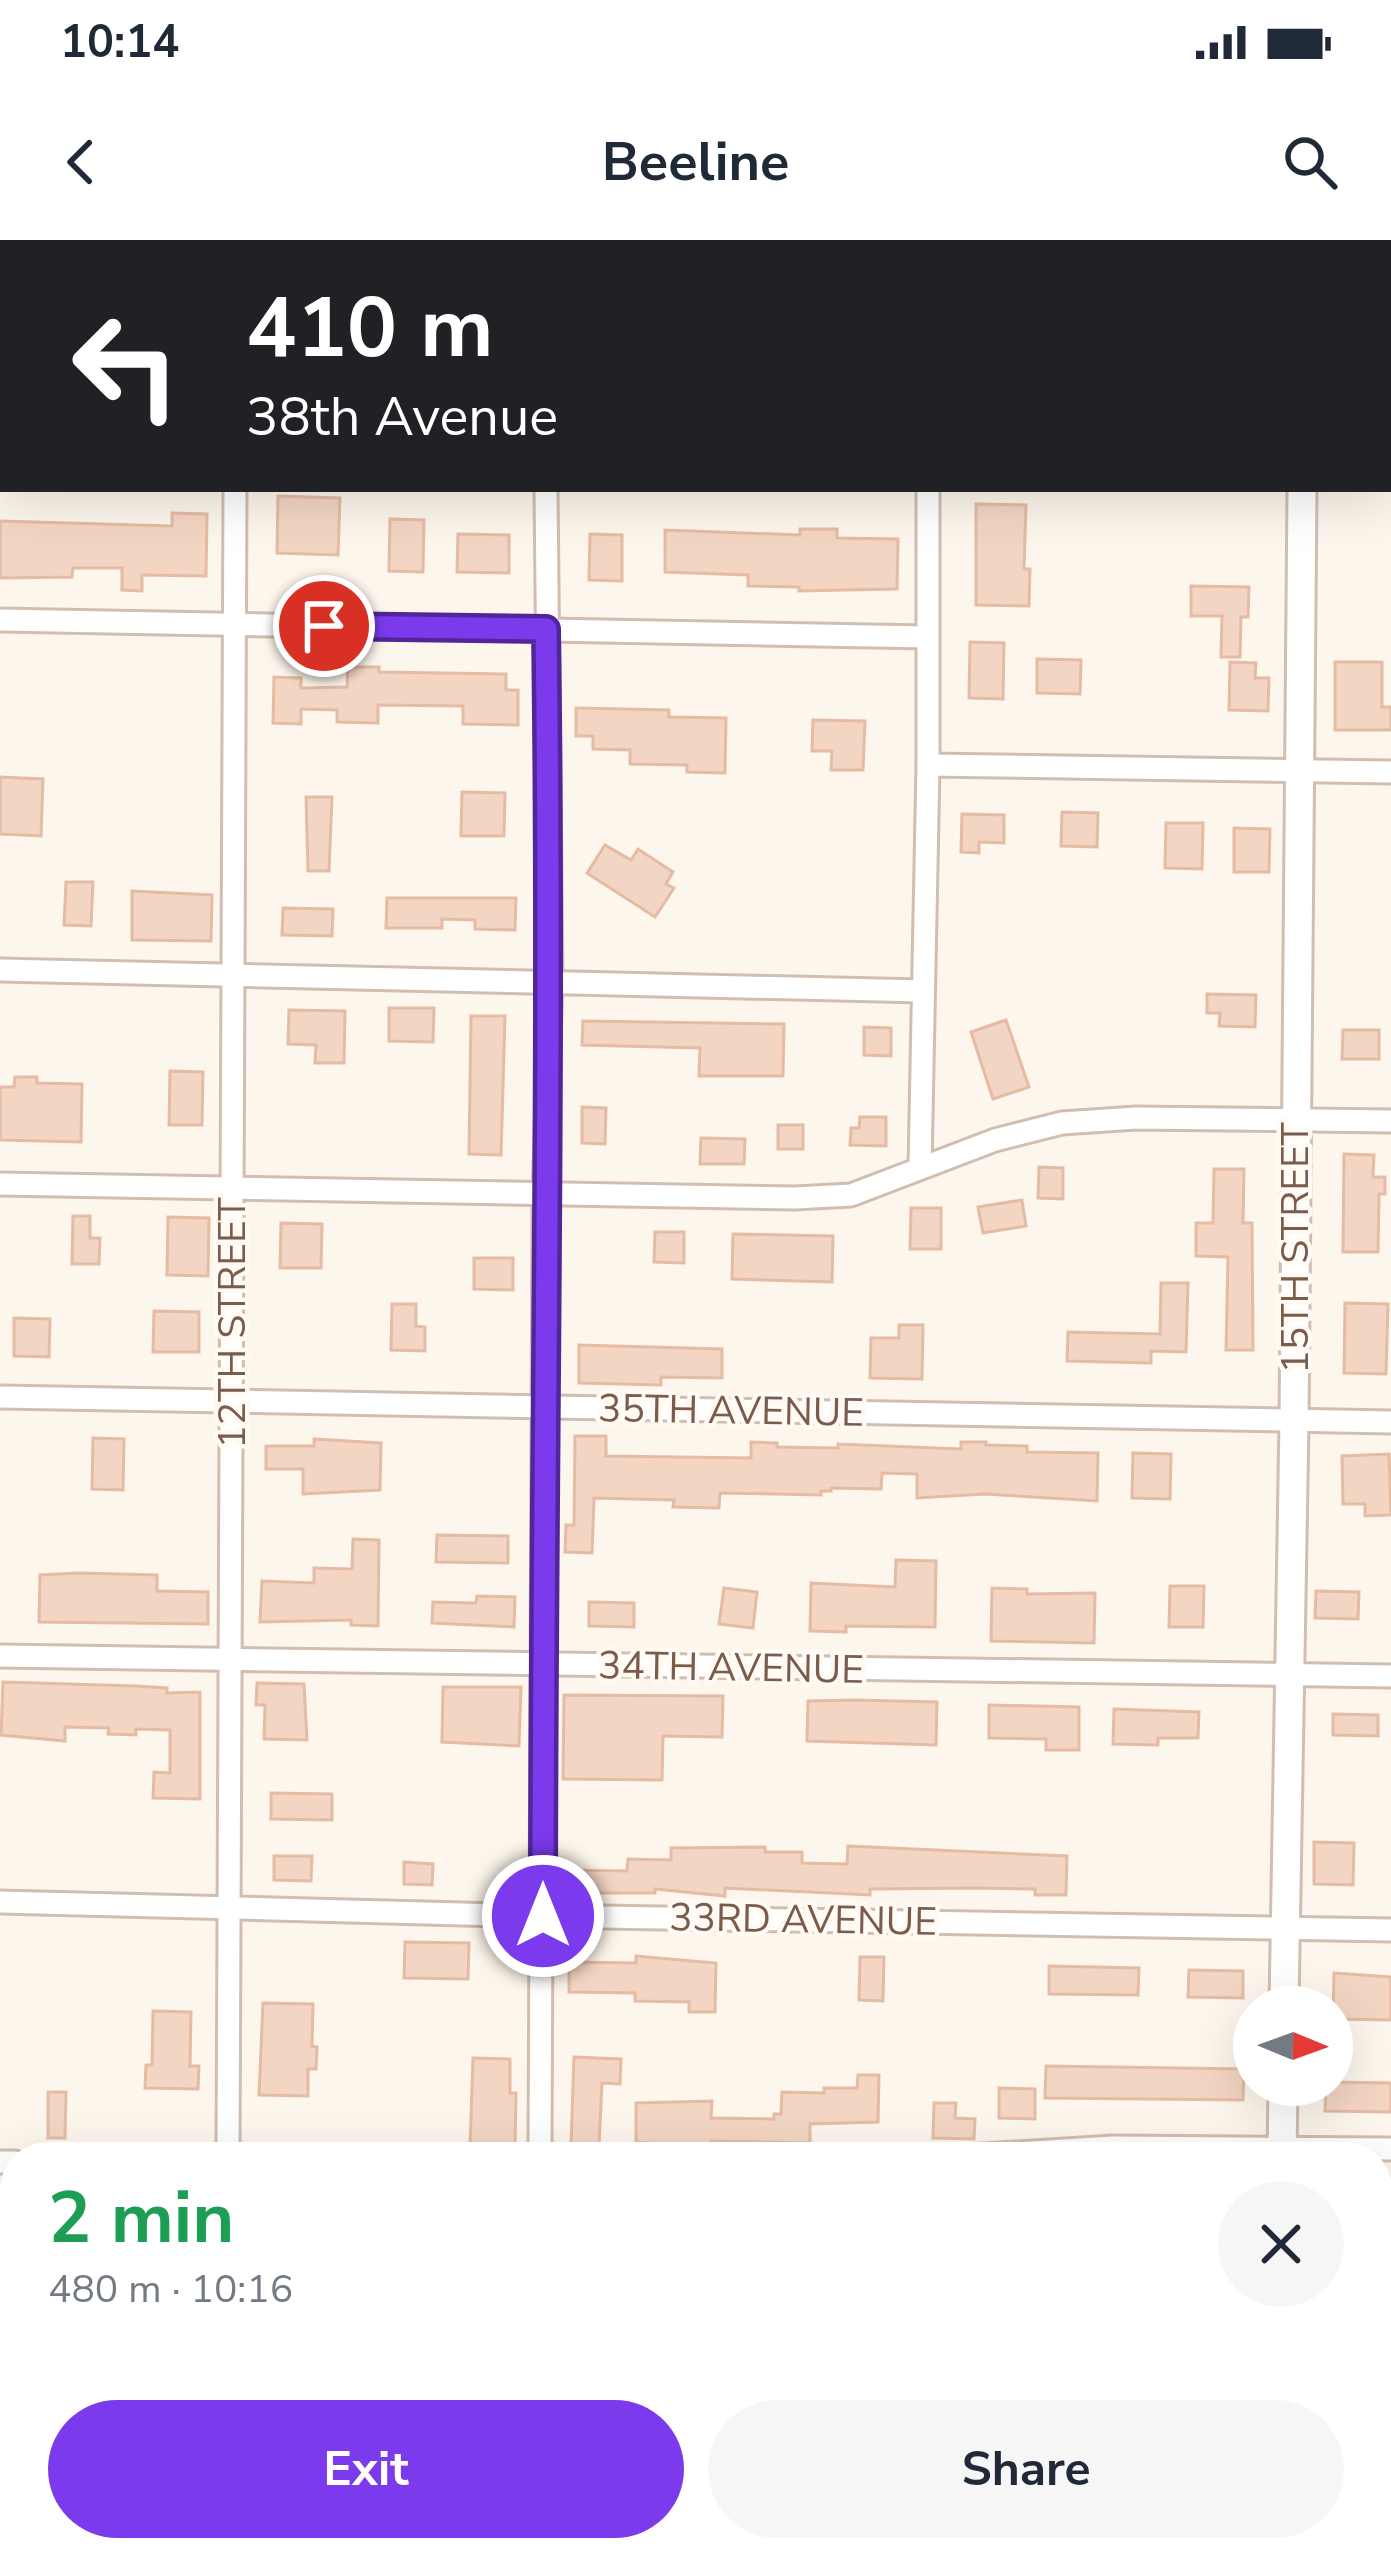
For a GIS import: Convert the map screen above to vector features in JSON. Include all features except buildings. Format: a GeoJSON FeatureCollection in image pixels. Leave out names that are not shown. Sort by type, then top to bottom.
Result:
{"type":"FeatureCollection","features":[{"type":"Feature","properties":{"kind":"street","name":"12TH STREET"},"geometry":{"type":"LineString","coordinates":[[228,2142],[235,492]]}},
{"type":"Feature","properties":{"kind":"street"},"geometry":{"type":"LineString","coordinates":[[540,2142],[544,1196],[550,982],[546,492]]}},
{"type":"Feature","properties":{"kind":"street"},"geometry":{"type":"LineString","coordinates":[[920,1167],[928,492]]}},
{"type":"Feature","properties":{"kind":"street","name":"15TH STREET"},"geometry":{"type":"LineString","coordinates":[[1284,1986],[1301,492]]}},
{"type":"Feature","properties":{"kind":"street"},"geometry":{"type":"LineString","coordinates":[[0,620],[926,637]]}},
{"type":"Feature","properties":{"kind":"street"},"geometry":{"type":"LineString","coordinates":[[928,765],[1391,772]]}},
{"type":"Feature","properties":{"kind":"street"},"geometry":{"type":"LineString","coordinates":[[0,970],[923,991]]}},
{"type":"Feature","properties":{"kind":"street"},"geometry":{"type":"LineString","coordinates":[[0,1184],[544,1196],[851,1195],[994,1140],[1062,1124],[1136,1118],[1391,1121]]}},
{"type":"Feature","properties":{"kind":"street","name":"35TH AVENUE"},"geometry":{"type":"LineString","coordinates":[[0,1397],[1391,1422]]}},
{"type":"Feature","properties":{"kind":"street","name":"34TH AVENUE"},"geometry":{"type":"LineString","coordinates":[[0,1656],[1391,1676]]}},
{"type":"Feature","properties":{"kind":"street","name":"33RD AVENUE"},"geometry":{"type":"LineString","coordinates":[[0,1902],[1391,1930]]}},
{"type":"Feature","properties":{"kind":"street"},"geometry":{"type":"LineString","coordinates":[[1282,2142],[1283,2106]]}},
{"type":"Feature","properties":{"kind":"route"},"geometry":{"type":"LineString","coordinates":[[324,626],[546,629],[550,982],[544,1196],[543,1916]]}}]}
